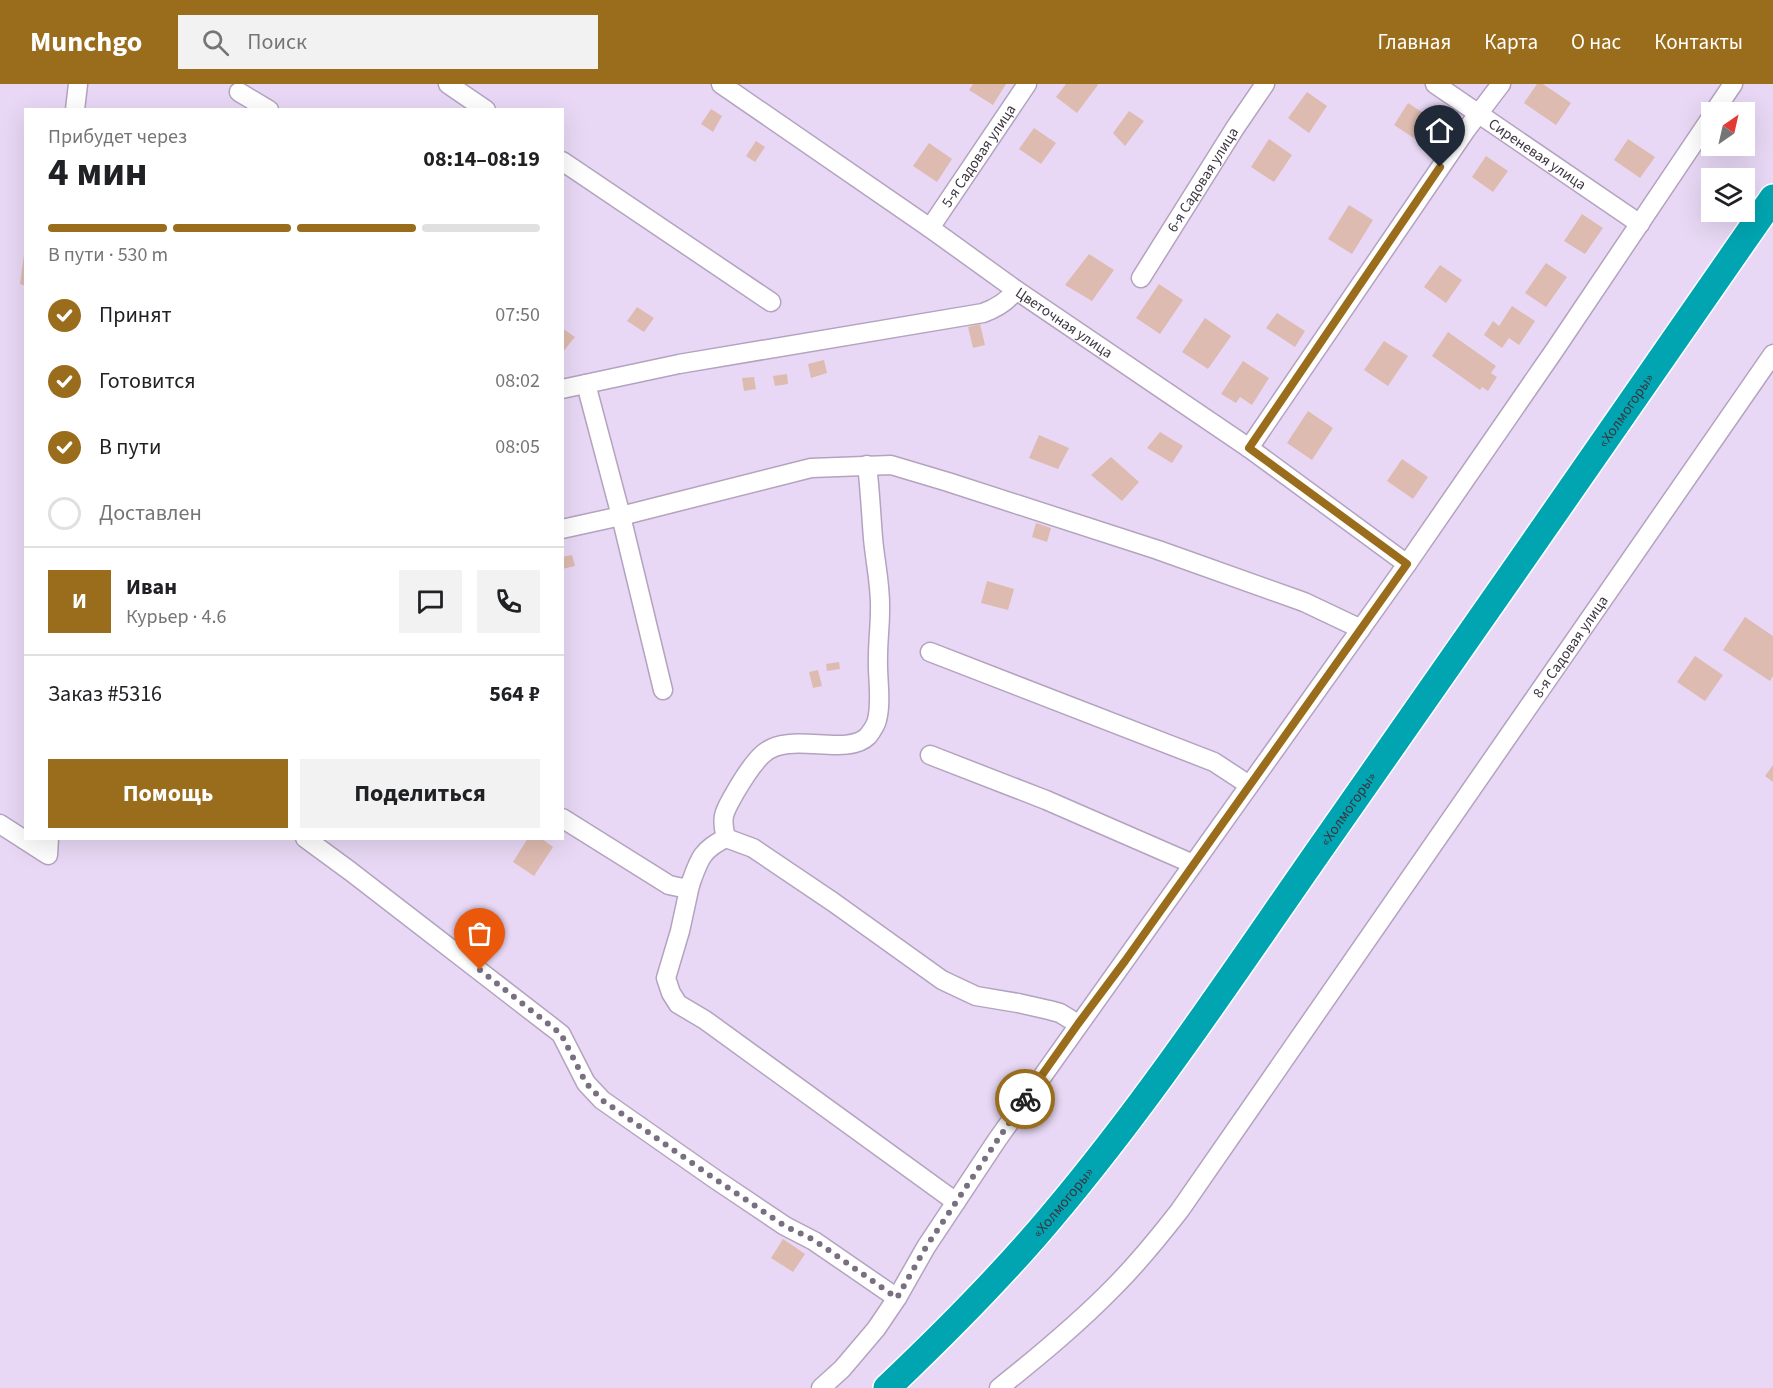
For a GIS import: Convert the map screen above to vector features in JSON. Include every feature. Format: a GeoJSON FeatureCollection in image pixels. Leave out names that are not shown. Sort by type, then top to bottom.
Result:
{"type":"FeatureCollection","features":[{"type":"Feature","properties":{"kind":"highway","name":"«Холмогоры»"},"geometry":{"type":"LineString","coordinates":[[887,1388],[956,1322],[1013,1260],[1059,1208],[1149,1092],[1533,546],[1773,198]]}},
{"type":"Feature","properties":{"kind":"street"},"geometry":{"type":"LineString","coordinates":[[75,108],[78,84]]}},
{"type":"Feature","properties":{"kind":"street"},"geometry":{"type":"LineString","coordinates":[[448,84],[483,108]]}},
{"type":"Feature","properties":{"kind":"street","name":"Цветочная улица"},"geometry":{"type":"LineString","coordinates":[[721,84],[1016,290],[1249,448],[1407,564]]}},
{"type":"Feature","properties":{"kind":"street","name":"5-я Садовая улица"},"geometry":{"type":"LineString","coordinates":[[930,228],[1027,84]]}},
{"type":"Feature","properties":{"kind":"street","name":"6-я Садовая улица"},"geometry":{"type":"LineString","coordinates":[[1141,278],[1264,84]]}},
{"type":"Feature","properties":{"kind":"street","name":"Сиреневая улица"},"geometry":{"type":"LineString","coordinates":[[1435,84],[1640,224]]}},
{"type":"Feature","properties":{"kind":"street"},"geometry":{"type":"LineString","coordinates":[[1249,448],[1459,140],[1501,84]]}},
{"type":"Feature","properties":{"kind":"street"},"geometry":{"type":"LineString","coordinates":[[1721,102],[1732,84]]}},
{"type":"Feature","properties":{"kind":"street"},"geometry":{"type":"LineString","coordinates":[[239,95],[265,108]]}},
{"type":"Feature","properties":{"kind":"street"},"geometry":{"type":"LineString","coordinates":[[821,1388],[860,1350],[897,1298],[926,1247],[1078,1024],[1407,564],[1701,132]]}},
{"type":"Feature","properties":{"kind":"street"},"geometry":{"type":"LineString","coordinates":[[564,162],[771,302]]}},
{"type":"Feature","properties":{"kind":"street"},"geometry":{"type":"LineString","coordinates":[[564,389],[678,364],[983,313],[1009,300],[1016,290]]}},
{"type":"Feature","properties":{"kind":"street","name":"8-я Садовая улица"},"geometry":{"type":"LineString","coordinates":[[999,1388],[1091,1310],[1134,1266],[1180,1210],[1773,354]]}},
{"type":"Feature","properties":{"kind":"street"},"geometry":{"type":"LineString","coordinates":[[586,384],[663,690]]}},
{"type":"Feature","properties":{"kind":"street"},"geometry":{"type":"LineString","coordinates":[[726,838],[722,823],[724,811],[743,779],[763,753],[776,747],[807,742],[840,745],[859,742],[868,735],[877,722],[880,608],[867,465]]}},
{"type":"Feature","properties":{"kind":"street"},"geometry":{"type":"LineString","coordinates":[[564,529],[811,468],[891,465],[1158,550],[1304,602],[1361,629]]}},
{"type":"Feature","properties":{"kind":"street"},"geometry":{"type":"LineString","coordinates":[[930,652],[1206,759],[1249,785]]}},
{"type":"Feature","properties":{"kind":"street"},"geometry":{"type":"LineString","coordinates":[[930,755],[1046,800],[1193,864]]}},
{"type":"Feature","properties":{"kind":"street"},"geometry":{"type":"LineString","coordinates":[[564,819],[669,885],[683,888],[690,885]]}},
{"type":"Feature","properties":{"kind":"street"},"geometry":{"type":"LineString","coordinates":[[0,824],[24,835]]}},
{"type":"Feature","properties":{"kind":"street"},"geometry":{"type":"LineString","coordinates":[[956,1202],[705,1020],[678,1004],[666,978],[680,931],[690,885],[700,860],[711,845],[726,838],[753,848],[942,980],[976,996],[1060,1013],[1078,1024]]}},
{"type":"Feature","properties":{"kind":"street"},"geometry":{"type":"LineString","coordinates":[[34,840],[49,847]]}},
{"type":"Feature","properties":{"kind":"street"},"geometry":{"type":"LineString","coordinates":[[308,840],[561,1034],[586,1083],[602,1100],[785,1226],[814,1240],[897,1298]]}},
{"type":"Feature","properties":{"kind":"building"},"geometry":{"type":"Polygon","coordinates":[[[973,84],[1006,84],[993,105],[969,90],[973,84]]]}},
{"type":"Feature","properties":{"kind":"building"},"geometry":{"type":"Polygon","coordinates":[[[1066,84],[1098,85],[1077,113],[1056,97],[1066,84]]]}},
{"type":"Feature","properties":{"kind":"building"},"geometry":{"type":"Polygon","coordinates":[[[1537,84],[1543,84],[1571,103],[1556,125],[1524,103],[1537,84]]]}},
{"type":"Feature","properties":{"kind":"building"},"geometry":{"type":"Polygon","coordinates":[[[1307,92],[1327,106],[1309,133],[1288,118],[1307,92]]]}},
{"type":"Feature","properties":{"kind":"building"},"geometry":{"type":"Polygon","coordinates":[[[1408,103],[1440,124],[1426,146],[1394,125],[1408,103]]]}},
{"type":"Feature","properties":{"kind":"building"},"geometry":{"type":"Polygon","coordinates":[[[711,109],[722,116],[713,132],[701,124],[711,109]]]}},
{"type":"Feature","properties":{"kind":"building"},"geometry":{"type":"Polygon","coordinates":[[[1129,111],[1144,121],[1125,146],[1113,133],[1129,111]]]}},
{"type":"Feature","properties":{"kind":"building"},"geometry":{"type":"Polygon","coordinates":[[[1034,128],[1056,143],[1041,164],[1019,149],[1034,128]]]}},
{"type":"Feature","properties":{"kind":"building"},"geometry":{"type":"Polygon","coordinates":[[[1269,139],[1292,155],[1274,182],[1251,167],[1269,139]]]}},
{"type":"Feature","properties":{"kind":"building"},"geometry":{"type":"Polygon","coordinates":[[[1628,139],[1655,157],[1640,178],[1614,160],[1628,139]]]}},
{"type":"Feature","properties":{"kind":"building"},"geometry":{"type":"Polygon","coordinates":[[[756,141],[765,147],[755,162],[746,156],[756,141]]]}},
{"type":"Feature","properties":{"kind":"building"},"geometry":{"type":"Polygon","coordinates":[[[929,143],[952,159],[937,182],[913,166],[929,143]]]}},
{"type":"Feature","properties":{"kind":"building"},"geometry":{"type":"Polygon","coordinates":[[[1486,156],[1508,171],[1493,192],[1472,177],[1486,156]]]}},
{"type":"Feature","properties":{"kind":"building"},"geometry":{"type":"Polygon","coordinates":[[[1349,205],[1373,220],[1352,254],[1328,239],[1349,205]]]}},
{"type":"Feature","properties":{"kind":"building"},"geometry":{"type":"Polygon","coordinates":[[[1582,214],[1603,228],[1585,254],[1564,241],[1582,214]]]}},
{"type":"Feature","properties":{"kind":"building"},"geometry":{"type":"Polygon","coordinates":[[[1089,254],[1114,270],[1092,301],[1065,285],[1089,254]]]}},
{"type":"Feature","properties":{"kind":"building"},"geometry":{"type":"Polygon","coordinates":[[[24,255],[24,285],[20,284],[24,255]]]}},
{"type":"Feature","properties":{"kind":"building"},"geometry":{"type":"Polygon","coordinates":[[[1546,263],[1567,277],[1546,307],[1525,293],[1546,263]]]}},
{"type":"Feature","properties":{"kind":"building"},"geometry":{"type":"Polygon","coordinates":[[[1440,265],[1462,280],[1446,303],[1424,287],[1440,265]]]}},
{"type":"Feature","properties":{"kind":"building"},"geometry":{"type":"Polygon","coordinates":[[[1159,284],[1183,300],[1160,334],[1136,318],[1159,284]]]}},
{"type":"Feature","properties":{"kind":"building"},"geometry":{"type":"Polygon","coordinates":[[[1512,306],[1535,321],[1519,345],[1509,338],[1502,348],[1484,335],[1493,321],[1499,326],[1512,306]]]}},
{"type":"Feature","properties":{"kind":"building"},"geometry":{"type":"Polygon","coordinates":[[[637,307],[654,318],[644,332],[627,321],[637,307]]]}},
{"type":"Feature","properties":{"kind":"building"},"geometry":{"type":"Polygon","coordinates":[[[1277,313],[1305,331],[1295,347],[1266,328],[1277,313]]]}},
{"type":"Feature","properties":{"kind":"building"},"geometry":{"type":"Polygon","coordinates":[[[1205,318],[1231,336],[1208,369],[1182,352],[1205,318]]]}},
{"type":"Feature","properties":{"kind":"building"},"geometry":{"type":"Polygon","coordinates":[[[980,324],[985,345],[973,348],[968,327],[980,324]]]}},
{"type":"Feature","properties":{"kind":"building"},"geometry":{"type":"Polygon","coordinates":[[[564,329],[575,337],[564,351],[564,329]]]}},
{"type":"Feature","properties":{"kind":"building"},"geometry":{"type":"Polygon","coordinates":[[[1448,332],[1496,366],[1491,373],[1497,377],[1488,391],[1482,387],[1480,390],[1432,356],[1448,332]]]}},
{"type":"Feature","properties":{"kind":"building"},"geometry":{"type":"Polygon","coordinates":[[[1384,341],[1408,356],[1388,386],[1364,370],[1384,341]]]}},
{"type":"Feature","properties":{"kind":"building"},"geometry":{"type":"Polygon","coordinates":[[[824,360],[827,373],[811,378],[808,364],[824,360]]]}},
{"type":"Feature","properties":{"kind":"building"},"geometry":{"type":"Polygon","coordinates":[[[1243,361],[1269,378],[1252,405],[1240,397],[1236,403],[1221,394],[1243,361]]]}},
{"type":"Feature","properties":{"kind":"building"},"geometry":{"type":"Polygon","coordinates":[[[787,374],[788,384],[775,386],[773,376],[787,374]]]}},
{"type":"Feature","properties":{"kind":"building"},"geometry":{"type":"Polygon","coordinates":[[[754,377],[756,389],[744,391],[742,378],[754,377]]]}},
{"type":"Feature","properties":{"kind":"building"},"geometry":{"type":"Polygon","coordinates":[[[1308,411],[1333,428],[1312,460],[1287,443],[1308,411]]]}},
{"type":"Feature","properties":{"kind":"building"},"geometry":{"type":"Polygon","coordinates":[[[1160,432],[1183,446],[1172,463],[1147,448],[1160,432]]]}},
{"type":"Feature","properties":{"kind":"building"},"geometry":{"type":"Polygon","coordinates":[[[1039,435],[1069,448],[1058,469],[1029,458],[1039,435]]]}},
{"type":"Feature","properties":{"kind":"building"},"geometry":{"type":"Polygon","coordinates":[[[1111,457],[1139,482],[1122,501],[1091,475],[1111,457]]]}},
{"type":"Feature","properties":{"kind":"building"},"geometry":{"type":"Polygon","coordinates":[[[1402,459],[1428,477],[1413,499],[1387,481],[1402,459]]]}},
{"type":"Feature","properties":{"kind":"building"},"geometry":{"type":"Polygon","coordinates":[[[1036,523],[1051,528],[1047,542],[1032,537],[1036,523]]]}},
{"type":"Feature","properties":{"kind":"building"},"geometry":{"type":"Polygon","coordinates":[[[572,555],[575,566],[564,569],[564,557],[572,555]]]}},
{"type":"Feature","properties":{"kind":"building"},"geometry":{"type":"Polygon","coordinates":[[[987,581],[1014,589],[1008,610],[981,603],[987,581]]]}},
{"type":"Feature","properties":{"kind":"building"},"geometry":{"type":"Polygon","coordinates":[[[1745,617],[1773,636],[1773,676],[1770,681],[1723,650],[1745,617]]]}},
{"type":"Feature","properties":{"kind":"building"},"geometry":{"type":"Polygon","coordinates":[[[1695,656],[1723,675],[1705,701],[1677,682],[1695,656]]]}},
{"type":"Feature","properties":{"kind":"building"},"geometry":{"type":"Polygon","coordinates":[[[839,662],[840,669],[827,671],[826,664],[839,662]]]}},
{"type":"Feature","properties":{"kind":"building"},"geometry":{"type":"Polygon","coordinates":[[[818,670],[822,686],[813,688],[809,672],[818,670]]]}},
{"type":"Feature","properties":{"kind":"building"},"geometry":{"type":"Polygon","coordinates":[[[1773,765],[1773,782],[1765,776],[1773,765]]]}},
{"type":"Feature","properties":{"kind":"building"},"geometry":{"type":"Polygon","coordinates":[[[527,840],[544,840],[553,847],[534,876],[513,862],[527,840]]]}},
{"type":"Feature","properties":{"kind":"building"},"geometry":{"type":"Polygon","coordinates":[[[783,1239],[805,1254],[793,1272],[771,1258],[783,1239]]]}},
{"type":"Feature","properties":{"kind":"way so far"},"geometry":{"type":"LineString","coordinates":[[480,970],[561,1034],[586,1083],[602,1100],[785,1226],[814,1240],[897,1298],[926,1247],[1025,1099]]}},
{"type":"Feature","properties":{"kind":"route"},"geometry":{"type":"LineString","coordinates":[[1025,1099],[1407,564],[1249,448],[1440,167]]}}]}
